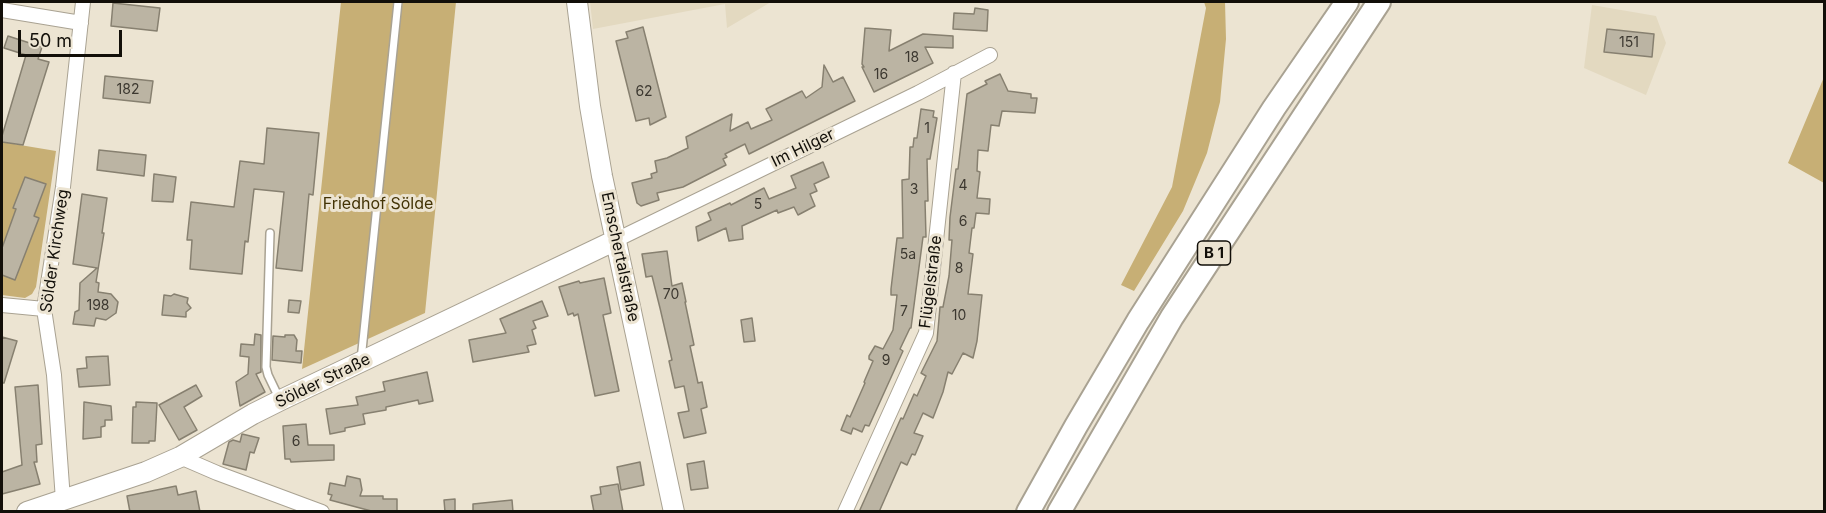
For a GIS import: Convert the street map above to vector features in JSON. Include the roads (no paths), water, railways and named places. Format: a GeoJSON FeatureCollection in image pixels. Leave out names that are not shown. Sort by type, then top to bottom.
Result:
{"type":"FeatureCollection","features":[{"type":"Feature","properties":{"kind":"highway"},"geometry":{"type":"LineString","coordinates":[[1319,41],[1329,2]]}},
{"type":"Feature","properties":{"kind":"highway","name":"B 1"},"geometry":{"type":"LineString","coordinates":[[1028,512],[1138,321],[1319,41],[1347,2]]}},
{"type":"Feature","properties":{"kind":"highway","name":"B 1"},"geometry":{"type":"LineString","coordinates":[[1059,512],[1172,317],[1379,2]]}},
{"type":"Feature","properties":{"kind":"main road","name":"Emschertalstraße"},"geometry":{"type":"LineString","coordinates":[[577,2],[590,106],[674,512]]}},
{"type":"Feature","properties":{"kind":"main road","name":"Sölder Straße"},"geometry":{"type":"LineString","coordinates":[[37,510],[180,457],[253,414],[616,240]]}},
{"type":"Feature","properties":{"kind":"street","name":"Sölder Kirchweg"},"geometry":{"type":"LineString","coordinates":[[63,500],[54,375],[44,309],[63,187],[83,2]]}},
{"type":"Feature","properties":{"kind":"street"},"geometry":{"type":"LineString","coordinates":[[2,10],[81,23]]}},
{"type":"Feature","properties":{"kind":"street","name":"Im Hilger"},"geometry":{"type":"LineString","coordinates":[[616,240],[918,93],[990,55]]}},
{"type":"Feature","properties":{"kind":"street","name":"Flügelstraße"},"geometry":{"type":"LineString","coordinates":[[845,512],[926,333],[954,73]]}},
{"type":"Feature","properties":{"kind":"street"},"geometry":{"type":"LineString","coordinates":[[2,305],[44,309]]}},
{"type":"Feature","properties":{"kind":"street"},"geometry":{"type":"LineString","coordinates":[[180,457],[294,507],[322,512]]}},
{"type":"Feature","properties":{"kind":"lane"},"geometry":{"type":"LineString","coordinates":[[361,362],[398,2]]}},
{"type":"Feature","properties":{"kind":"lane"},"geometry":{"type":"LineString","coordinates":[[270,233],[266,367],[280,401]]}},
{"type":"Feature","properties":{"kind":"park label","name":"Friedhof Sölde"},"geometry":{"type":"Point","coordinates":[378,204]}}]}
